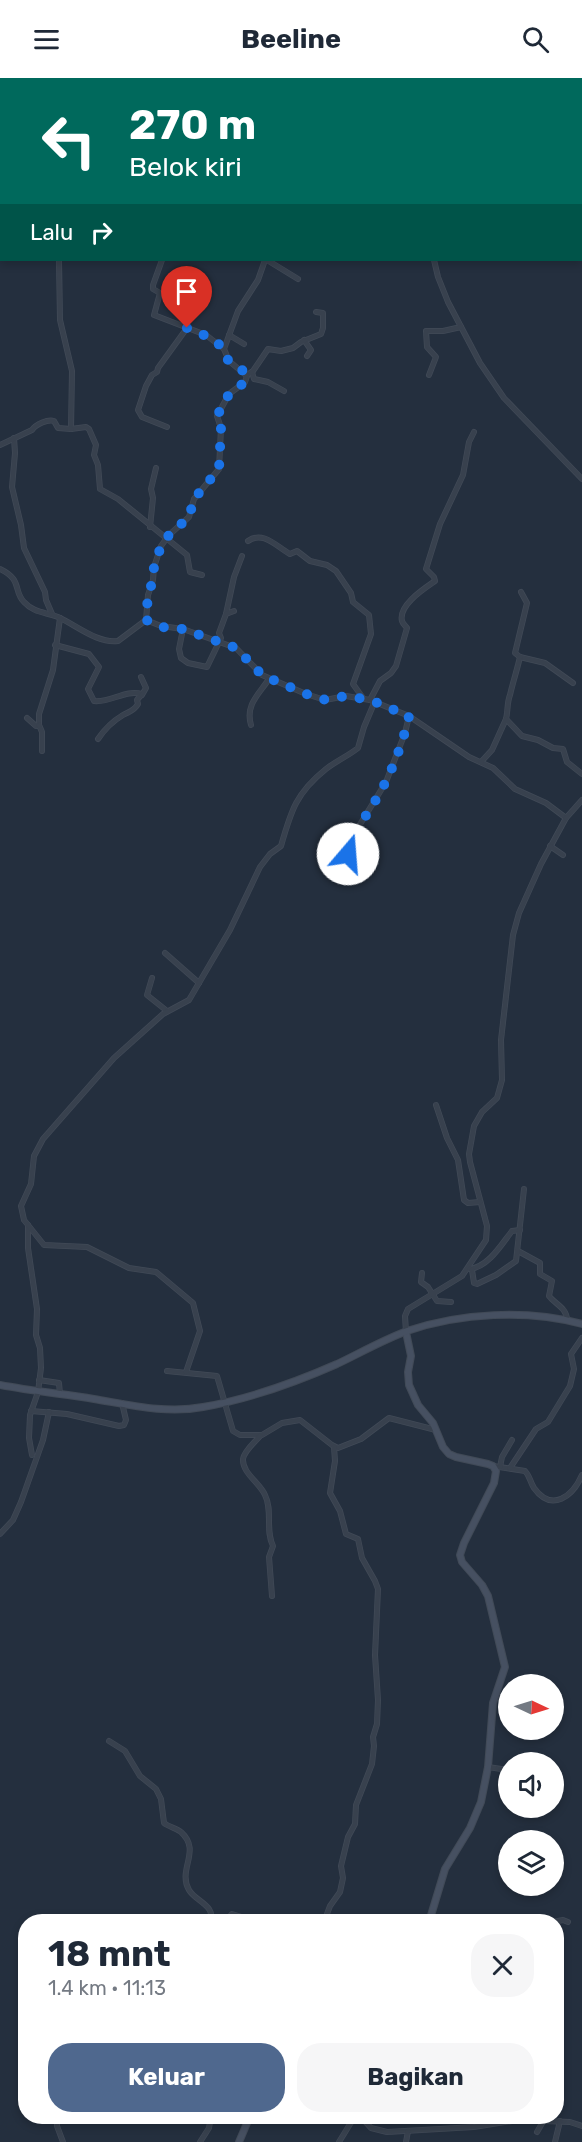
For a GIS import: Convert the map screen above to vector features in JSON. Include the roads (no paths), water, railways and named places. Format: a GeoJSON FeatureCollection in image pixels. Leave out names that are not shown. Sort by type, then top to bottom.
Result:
{"type":"FeatureCollection","features":[{"type":"Feature","properties":{"kind":"main road"},"geometry":{"type":"LineString","coordinates":[[0,1385],[171,1410],[202,1407],[261,1393],[302,1379],[406,1332],[439,1322],[478,1316],[523,1316],[567,1320],[582,1324]]}},
{"type":"Feature","properties":{"kind":"main road"},"geometry":{"type":"LineString","coordinates":[[406,1332],[411,1356],[408,1372],[409,1385],[418,1405],[436,1430],[443,1447],[449,1454],[496,1466],[496,1479],[460,1555],[462,1562],[482,1585],[488,1596],[505,1664],[493,1703],[485,1786],[475,1819],[445,1869],[431,1914]]}},
{"type":"Feature","properties":{"kind":"main road"},"geometry":{"type":"LineString","coordinates":[[239,2142],[247,2124]]}},
{"type":"Feature","properties":{"kind":"street"},"geometry":{"type":"LineString","coordinates":[[59,261],[60,321],[72,371],[70,429]]}},
{"type":"Feature","properties":{"kind":"street"},"geometry":{"type":"LineString","coordinates":[[162,261],[153,285],[153,289],[160,294],[154,314],[208,336],[224,349],[229,361],[249,373],[254,379],[268,382],[284,391]]}},
{"type":"Feature","properties":{"kind":"street"},"geometry":{"type":"LineString","coordinates":[[224,349],[238,311],[258,280],[266,261]]}},
{"type":"Feature","properties":{"kind":"street"},"geometry":{"type":"LineString","coordinates":[[268,261],[298,279]]}},
{"type":"Feature","properties":{"kind":"street"},"geometry":{"type":"LineString","coordinates":[[434,261],[444,293],[474,354],[501,394],[582,479]]}},
{"type":"Feature","properties":{"kind":"street"},"geometry":{"type":"LineString","coordinates":[[0,569],[15,581],[23,601],[36,611],[52,614],[100,638],[120,640],[146,620],[154,567],[165,539],[189,517],[194,499],[218,470],[221,428],[217,416],[230,392],[245,382],[249,373],[268,349],[281,351],[294,348],[304,340],[320,334],[323,331],[323,313],[316,312]]}},
{"type":"Feature","properties":{"kind":"street"},"geometry":{"type":"LineString","coordinates":[[429,375],[435,357],[427,347],[426,331],[443,331],[461,327]]}},
{"type":"Feature","properties":{"kind":"street"},"geometry":{"type":"LineString","coordinates":[[167,428],[142,417],[138,410],[152,375],[157,372],[187,328]]}},
{"type":"Feature","properties":{"kind":"street"},"geometry":{"type":"LineString","coordinates":[[229,335],[244,345]]}},
{"type":"Feature","properties":{"kind":"street"},"geometry":{"type":"LineString","coordinates":[[304,340],[311,350],[307,356]]}},
{"type":"Feature","properties":{"kind":"street"},"geometry":{"type":"LineString","coordinates":[[0,445],[51,420],[57,428],[86,427],[90,430],[96,445],[94,455],[98,465],[100,489],[118,499],[187,555],[190,572],[202,574]]}},
{"type":"Feature","properties":{"kind":"street"},"geometry":{"type":"LineString","coordinates":[[186,1372],[200,1331],[193,1303],[178,1288],[159,1274],[129,1268],[89,1247],[46,1245],[22,1218],[21,1209],[31,1184],[34,1156],[52,1126],[114,1058],[167,1011],[188,1001],[230,930],[260,867],[270,854],[281,846],[288,818],[297,799],[327,769],[358,748],[380,681],[398,663],[407,628],[402,618],[408,603],[435,581],[426,569],[440,524],[463,476],[469,442],[474,432]]}},
{"type":"Feature","properties":{"kind":"street"},"geometry":{"type":"LineString","coordinates":[[15,438],[12,487],[24,548],[45,592],[45,600],[52,614]]}},
{"type":"Feature","properties":{"kind":"street"},"geometry":{"type":"LineString","coordinates":[[150,527],[153,498],[151,489],[156,468]]}},
{"type":"Feature","properties":{"kind":"street"},"geometry":{"type":"LineString","coordinates":[[248,541],[254,538],[270,539],[290,554],[297,551],[310,561],[332,567],[351,593],[353,602],[368,614],[371,634],[354,684],[363,698]]}},
{"type":"Feature","properties":{"kind":"street"},"geometry":{"type":"LineString","coordinates":[[183,629],[179,653],[181,658],[188,663],[207,667],[221,637],[219,633],[242,556]]}},
{"type":"Feature","properties":{"kind":"street"},"geometry":{"type":"LineString","coordinates":[[521,592],[527,600],[515,653],[520,657],[545,663],[573,683]]}},
{"type":"Feature","properties":{"kind":"street"},"geometry":{"type":"LineString","coordinates":[[226,614],[234,611]]}},
{"type":"Feature","properties":{"kind":"street"},"geometry":{"type":"LineString","coordinates":[[42,751],[42,732],[39,725],[43,698],[52,672],[60,618]]}},
{"type":"Feature","properties":{"kind":"street"},"geometry":{"type":"LineString","coordinates":[[146,620],[161,627],[183,629],[238,649],[260,673],[269,679],[326,700],[341,697],[363,698],[409,716],[469,757],[497,771],[515,789],[546,803],[566,818]]}},
{"type":"Feature","properties":{"kind":"street"},"geometry":{"type":"LineString","coordinates":[[55,645],[91,655],[99,667],[88,689],[94,701],[132,692],[142,695]]}},
{"type":"Feature","properties":{"kind":"street"},"geometry":{"type":"LineString","coordinates":[[482,762],[492,750],[506,719],[509,697],[520,657]]}},
{"type":"Feature","properties":{"kind":"street"},"geometry":{"type":"LineString","coordinates":[[98,739],[122,715],[134,710],[138,704],[137,699],[146,688],[141,677]]}},
{"type":"Feature","properties":{"kind":"street"},"geometry":{"type":"LineString","coordinates":[[251,725],[248,714],[250,707],[269,679]]}},
{"type":"Feature","properties":{"kind":"street"},"geometry":{"type":"LineString","coordinates":[[353,859],[348,854],[348,844],[390,773],[405,734],[409,716]]}},
{"type":"Feature","properties":{"kind":"street"},"geometry":{"type":"LineString","coordinates":[[27,718],[36,726],[39,725]]}},
{"type":"Feature","properties":{"kind":"street"},"geometry":{"type":"LineString","coordinates":[[506,719],[522,736],[538,740],[553,748],[563,749],[567,762],[582,774]]}},
{"type":"Feature","properties":{"kind":"street"},"geometry":{"type":"LineString","coordinates":[[524,1189],[516,1261],[496,1275],[480,1283],[474,1283],[470,1269],[487,1235],[469,1154],[477,1119],[495,1102],[499,1093],[503,1072],[501,1040],[513,935],[519,913],[550,846],[566,818],[580,806],[582,800]]}},
{"type":"Feature","properties":{"kind":"street"},"geometry":{"type":"LineString","coordinates":[[550,846],[563,855]]}},
{"type":"Feature","properties":{"kind":"street"},"geometry":{"type":"LineString","coordinates":[[165,953],[199,983]]}},
{"type":"Feature","properties":{"kind":"street"},"geometry":{"type":"LineString","coordinates":[[152,978],[146,994],[167,1011]]}},
{"type":"Feature","properties":{"kind":"street"},"geometry":{"type":"LineString","coordinates":[[436,1105],[447,1138],[458,1160],[464,1200],[468,1203],[480,1202]]}},
{"type":"Feature","properties":{"kind":"street"},"geometry":{"type":"LineString","coordinates":[[28,1225],[28,1248],[37,1309],[36,1335],[40,1346],[41,1367],[38,1392],[31,1411],[29,1438],[32,1455]]}},
{"type":"Feature","properties":{"kind":"street"},"geometry":{"type":"LineString","coordinates":[[406,1332],[405,1316],[408,1309],[492,1256],[512,1231],[520,1230]]}},
{"type":"Feature","properties":{"kind":"street"},"geometry":{"type":"LineString","coordinates":[[518,1251],[540,1264],[540,1274],[553,1282],[549,1296],[564,1310],[567,1320]]}},
{"type":"Feature","properties":{"kind":"street"},"geometry":{"type":"LineString","coordinates":[[422,1273],[421,1282],[429,1288],[432,1295],[439,1302],[451,1302]]}},
{"type":"Feature","properties":{"kind":"street"},"geometry":{"type":"LineString","coordinates":[[510,1467],[536,1429],[549,1422],[570,1386],[574,1369],[571,1354],[582,1338]]}},
{"type":"Feature","properties":{"kind":"street"},"geometry":{"type":"LineString","coordinates":[[167,1371],[217,1376],[234,1433],[241,1436],[264,1435],[281,1423],[300,1420],[334,1447],[339,1448],[361,1439],[389,1418],[436,1430]]}},
{"type":"Feature","properties":{"kind":"street"},"geometry":{"type":"LineString","coordinates":[[39,1380],[59,1383],[60,1394]]}},
{"type":"Feature","properties":{"kind":"street"},"geometry":{"type":"LineString","coordinates":[[31,1411],[49,1412],[121,1426],[126,1420],[122,1403]]}},
{"type":"Feature","properties":{"kind":"street"},"geometry":{"type":"LineString","coordinates":[[0,1534],[14,1520],[43,1441],[49,1412]]}},
{"type":"Feature","properties":{"kind":"street"},"geometry":{"type":"LineString","coordinates":[[260,1436],[243,1459],[245,1468],[264,1493],[269,1506],[270,1538],[273,1546],[269,1557],[272,1596]]}},
{"type":"Feature","properties":{"kind":"street"},"geometry":{"type":"LineString","coordinates":[[512,1440],[496,1466],[527,1471],[533,1488],[550,1500],[562,1500],[574,1488],[582,1475]]}},
{"type":"Feature","properties":{"kind":"street"},"geometry":{"type":"LineString","coordinates":[[327,1914],[340,1892],[343,1878],[341,1866],[348,1837],[355,1824],[355,1809],[372,1764],[378,1700],[375,1655],[378,1589],[376,1581],[362,1558],[358,1538],[346,1534],[340,1510],[331,1497],[329,1487],[335,1461],[334,1447]]}},
{"type":"Feature","properties":{"kind":"street"},"geometry":{"type":"LineString","coordinates":[[110,1742],[121,1747],[140,1776],[156,1789],[161,1799],[164,1823],[179,1831],[188,1843],[190,1857],[184,1872],[188,1888],[211,1910],[212,1914]]}},
{"type":"Feature","properties":{"kind":"street"},"geometry":{"type":"LineString","coordinates":[[488,1767],[498,1768]]}},
{"type":"Feature","properties":{"kind":"street"},"geometry":{"type":"LineString","coordinates":[[564,1920],[568,1922]]}},
{"type":"Feature","properties":{"kind":"street"},"geometry":{"type":"LineString","coordinates":[[564,2122],[582,2126]]}},
{"type":"Feature","properties":{"kind":"street"},"geometry":{"type":"LineString","coordinates":[[57,2124],[63,2142]]}},
{"type":"Feature","properties":{"kind":"street"},"geometry":{"type":"LineString","coordinates":[[200,2142],[210,2124]]}},
{"type":"Feature","properties":{"kind":"street"},"geometry":{"type":"LineString","coordinates":[[339,2142],[350,2124]]}},
{"type":"Feature","properties":{"kind":"street"},"geometry":{"type":"LineString","coordinates":[[369,2124],[376,2131],[408,2132],[493,2124]]}},
{"type":"Feature","properties":{"kind":"street"},"geometry":{"type":"LineString","coordinates":[[537,2133],[542,2124]]}},
{"type":"Feature","properties":{"kind":"street"},"geometry":{"type":"LineString","coordinates":[[555,2142],[559,2124]]}},
{"type":"Feature","properties":{"kind":"street"},"geometry":{"type":"LineString","coordinates":[[406,2142],[408,2132]]}}]}
